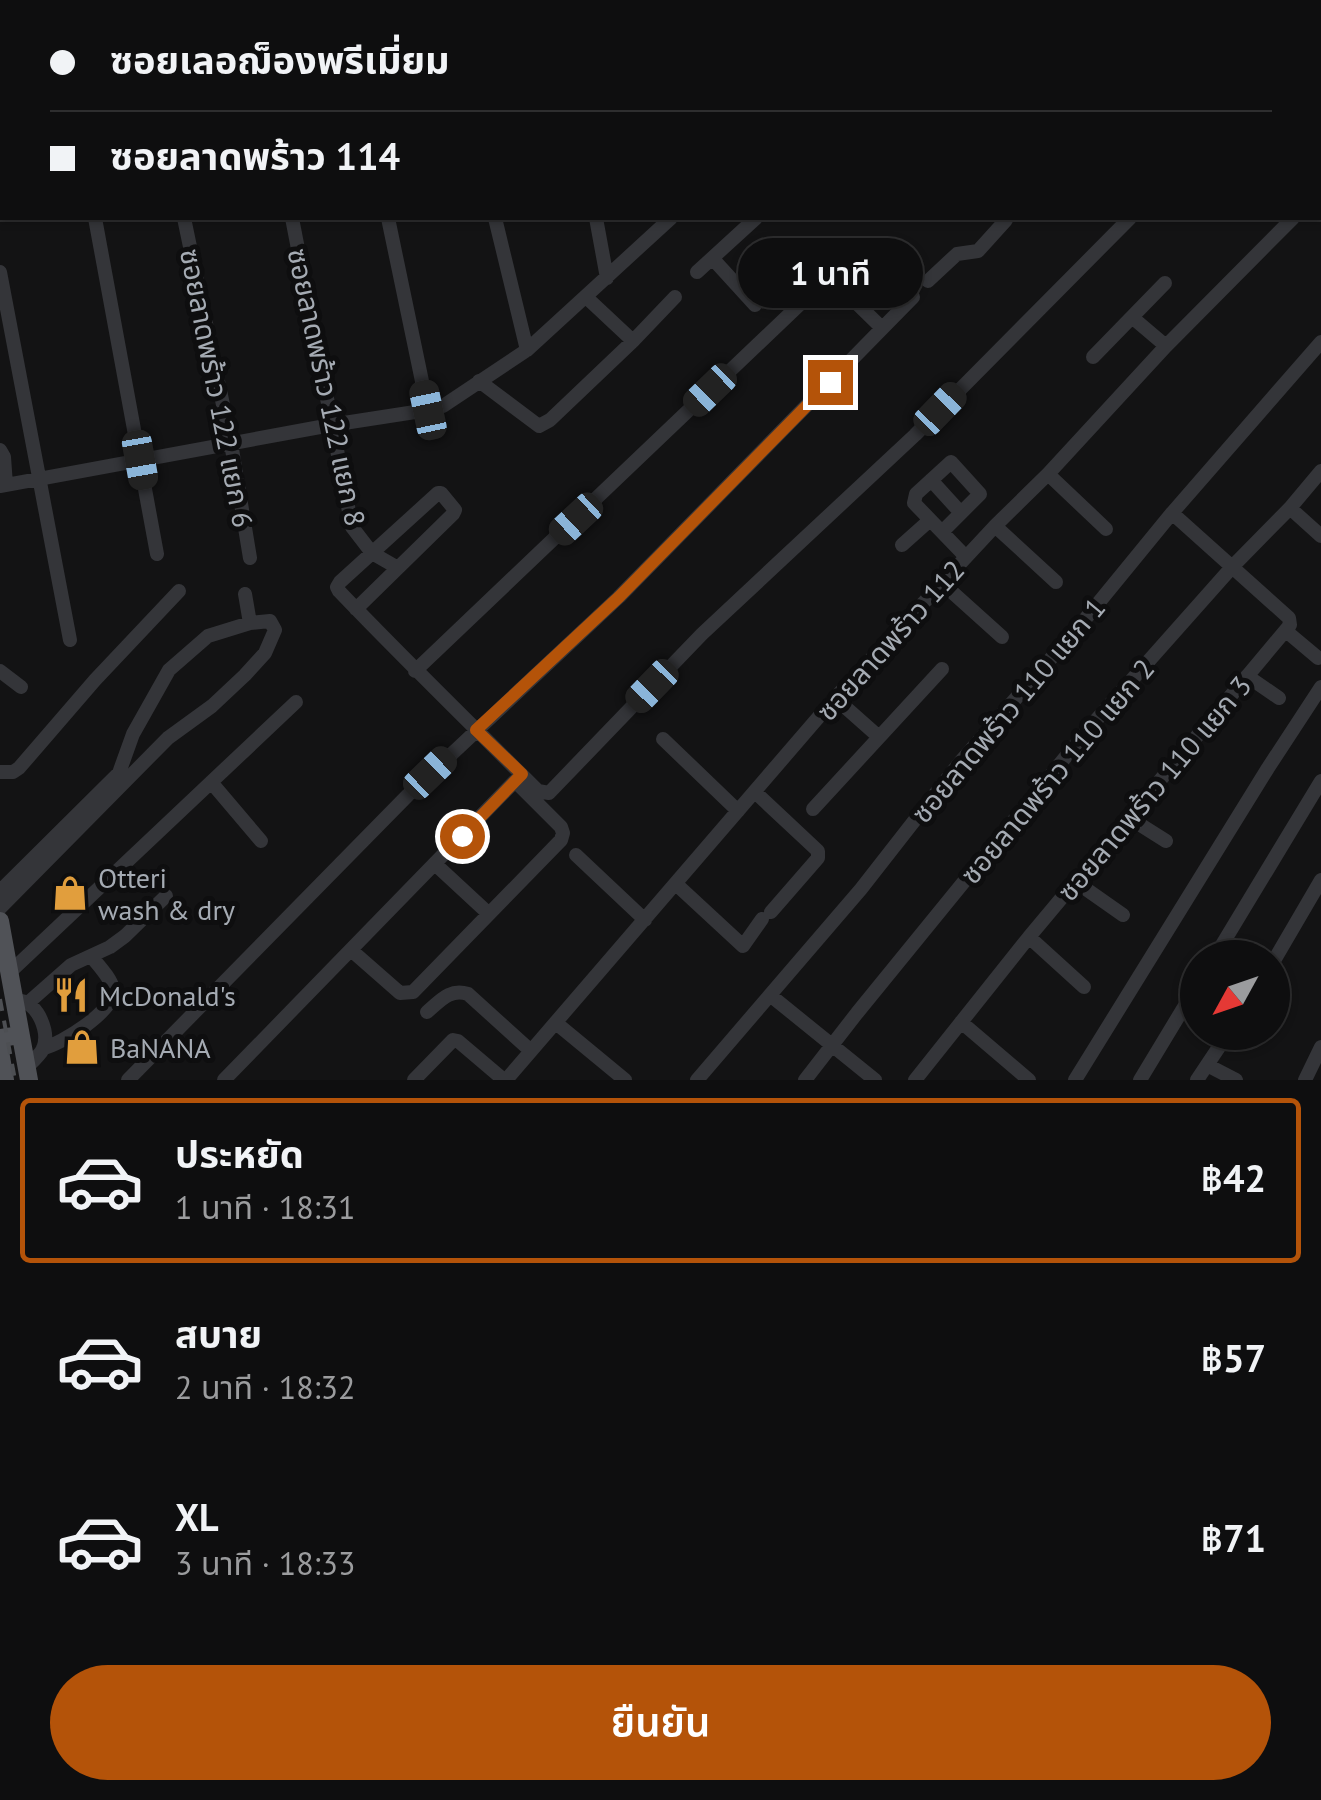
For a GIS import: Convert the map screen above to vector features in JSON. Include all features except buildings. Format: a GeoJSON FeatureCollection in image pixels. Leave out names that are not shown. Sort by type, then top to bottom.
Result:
{"type":"FeatureCollection","features":[{"type":"Feature","properties":{"kind":"main road"},"geometry":{"type":"LineString","coordinates":[[0,921],[9,973],[22,1001],[20,1035],[28,1074]]}},
{"type":"Feature","properties":{"kind":"main road"},"geometry":{"type":"LineString","coordinates":[[0,1038],[20,1035]]}},
{"type":"Feature","properties":{"kind":"main road"},"geometry":{"type":"LineString","coordinates":[[0,1051],[5,1080]]}},
{"type":"Feature","properties":{"kind":"street"},"geometry":{"type":"LineString","coordinates":[[95,220],[157,554]]}},
{"type":"Feature","properties":{"kind":"street","name":"ซอยลาดพร้าว 122 แยก 6"},"geometry":{"type":"LineString","coordinates":[[184,220],[231,443],[250,558]]}},
{"type":"Feature","properties":{"kind":"street","name":"ซอยลาดพร้าว 122 แยก 8"},"geometry":{"type":"LineString","coordinates":[[292,220],[352,527],[372,552]]}},
{"type":"Feature","properties":{"kind":"street"},"geometry":{"type":"LineString","coordinates":[[388,220],[428,410]]}},
{"type":"Feature","properties":{"kind":"street"},"geometry":{"type":"LineString","coordinates":[[495,220],[527,350]]}},
{"type":"Feature","properties":{"kind":"street"},"geometry":{"type":"LineString","coordinates":[[596,220],[606,278]]}},
{"type":"Feature","properties":{"kind":"street"},"geometry":{"type":"LineString","coordinates":[[0,450],[4,458],[3,485],[443,406],[527,350],[670,220]]}},
{"type":"Feature","properties":{"kind":"street"},"geometry":{"type":"LineString","coordinates":[[698,272],[754,220]]}},
{"type":"Feature","properties":{"kind":"street"},"geometry":{"type":"LineString","coordinates":[[928,281],[957,254],[978,252],[1004,220]]}},
{"type":"Feature","properties":{"kind":"street"},"geometry":{"type":"LineString","coordinates":[[518,778],[549,793],[702,634],[915,436],[1128,220]]}},
{"type":"Feature","properties":{"kind":"street","name":"ซอยลาดพร้าว 112"},"geometry":{"type":"LineString","coordinates":[[504,1080],[835,698],[1166,346],[1292,220]]}},
{"type":"Feature","properties":{"kind":"street"},"geometry":{"type":"LineString","coordinates":[[713,260],[755,305]]}},
{"type":"Feature","properties":{"kind":"street"},"geometry":{"type":"LineString","coordinates":[[0,272],[70,640]]}},
{"type":"Feature","properties":{"kind":"street"},"geometry":{"type":"LineString","coordinates":[[1094,357],[1166,283]]}},
{"type":"Feature","properties":{"kind":"street"},"geometry":{"type":"LineString","coordinates":[[416,671],[819,286],[836,284],[882,328]]}},
{"type":"Feature","properties":{"kind":"street"},"geometry":{"type":"LineString","coordinates":[[586,297],[633,341]]}},
{"type":"Feature","properties":{"kind":"street"},"geometry":{"type":"LineString","coordinates":[[479,381],[539,426],[550,420],[675,297]]}},
{"type":"Feature","properties":{"kind":"street"},"geometry":{"type":"LineString","coordinates":[[128,1080],[408,795],[619,597],[913,297]]}},
{"type":"Feature","properties":{"kind":"street"},"geometry":{"type":"LineString","coordinates":[[1132,318],[1166,346]]}},
{"type":"Feature","properties":{"kind":"street","name":"ซอยลาดพร้าว 110 แยก 1"},"geometry":{"type":"LineString","coordinates":[[697,1080],[861,890],[961,761],[1321,342]]}},
{"type":"Feature","properties":{"kind":"street"},"geometry":{"type":"LineString","coordinates":[[942,532],[980,494],[954,464],[947,464],[914,498],[914,503],[966,557]]}},
{"type":"Feature","properties":{"kind":"street","name":"ซอยลาดพร้าว 110 แยก 2"},"geometry":{"type":"LineString","coordinates":[[804,1080],[1090,727],[1321,471]]}},
{"type":"Feature","properties":{"kind":"street"},"geometry":{"type":"LineString","coordinates":[[1048,474],[1106,529]]}},
{"type":"Feature","properties":{"kind":"street"},"geometry":{"type":"LineString","coordinates":[[931,480],[962,513]]}},
{"type":"Feature","properties":{"kind":"street"},"geometry":{"type":"LineString","coordinates":[[350,950],[400,993],[410,994],[563,836],[561,827],[476,730],[416,671],[356,609],[337,587],[441,493],[454,512],[356,609]]}},
{"type":"Feature","properties":{"kind":"street"},"geometry":{"type":"LineString","coordinates":[[1290,508],[1321,536]]}},
{"type":"Feature","properties":{"kind":"street"},"geometry":{"type":"LineString","coordinates":[[1172,513],[1289,618],[1286,631],[1318,658]]}},
{"type":"Feature","properties":{"kind":"street"},"geometry":{"type":"LineString","coordinates":[[902,545],[930,520]]}},
{"type":"Feature","properties":{"kind":"street"},"geometry":{"type":"LineString","coordinates":[[994,526],[1056,582]]}},
{"type":"Feature","properties":{"kind":"street"},"geometry":{"type":"LineString","coordinates":[[372,552],[398,568]]}},
{"type":"Feature","properties":{"kind":"street"},"geometry":{"type":"LineString","coordinates":[[942,582],[1002,637]]}},
{"type":"Feature","properties":{"kind":"street"},"geometry":{"type":"LineString","coordinates":[[0,772],[19,768],[94,680],[179,591]]}},
{"type":"Feature","properties":{"kind":"street"},"geometry":{"type":"LineString","coordinates":[[245,594],[250,622]]}},
{"type":"Feature","properties":{"kind":"street"},"geometry":{"type":"LineString","coordinates":[[0,891],[119,773],[132,734],[169,670],[208,636],[250,622],[270,620],[274,630],[265,653],[212,706],[168,738],[0,908]]}},
{"type":"Feature","properties":{"kind":"street","name":"ซอยลาดพร้าว 110 แยก 3"},"geometry":{"type":"LineString","coordinates":[[915,1080],[1128,817],[1286,631]]}},
{"type":"Feature","properties":{"kind":"street"},"geometry":{"type":"LineString","coordinates":[[813,809],[942,669]]}},
{"type":"Feature","properties":{"kind":"street"},"geometry":{"type":"LineString","coordinates":[[0,671],[21,687]]}},
{"type":"Feature","properties":{"kind":"street"},"geometry":{"type":"LineString","coordinates":[[1247,676],[1279,698]]}},
{"type":"Feature","properties":{"kind":"street"},"geometry":{"type":"LineString","coordinates":[[1074,1080],[1321,687]]}},
{"type":"Feature","properties":{"kind":"street"},"geometry":{"type":"LineString","coordinates":[[835,698],[878,737]]}},
{"type":"Feature","properties":{"kind":"street"},"geometry":{"type":"LineString","coordinates":[[9,973],[296,702]]}},
{"type":"Feature","properties":{"kind":"street"},"geometry":{"type":"LineString","coordinates":[[663,739],[738,811]]}},
{"type":"Feature","properties":{"kind":"street"},"geometry":{"type":"LineString","coordinates":[[224,1080],[518,778]]}},
{"type":"Feature","properties":{"kind":"street"},"geometry":{"type":"LineString","coordinates":[[1225,940],[1321,781]]}},
{"type":"Feature","properties":{"kind":"street"},"geometry":{"type":"LineString","coordinates":[[211,782],[261,841]]}},
{"type":"Feature","properties":{"kind":"street"},"geometry":{"type":"LineString","coordinates":[[676,884],[743,946],[818,858],[818,851],[754,792]]}},
{"type":"Feature","properties":{"kind":"street"},"geometry":{"type":"LineString","coordinates":[[1128,817],[1166,842]]}},
{"type":"Feature","properties":{"kind":"street"},"geometry":{"type":"LineString","coordinates":[[576,855],[646,920]]}},
{"type":"Feature","properties":{"kind":"street"},"geometry":{"type":"LineString","coordinates":[[435,864],[489,914]]}},
{"type":"Feature","properties":{"kind":"street"},"geometry":{"type":"LineString","coordinates":[[1286,940],[1321,880]]}},
{"type":"Feature","properties":{"kind":"street"},"geometry":{"type":"LineString","coordinates":[[1076,882],[1123,914]]}},
{"type":"Feature","properties":{"kind":"street"},"geometry":{"type":"LineString","coordinates":[[28,1074],[43,1048],[44,1038],[36,1009],[22,1001],[126,936],[166,896]]}},
{"type":"Feature","properties":{"kind":"street"},"geometry":{"type":"LineString","coordinates":[[1029,937],[1084,987]]}},
{"type":"Feature","properties":{"kind":"street"},"geometry":{"type":"LineString","coordinates":[[43,1048],[54,1046],[80,1030],[113,997],[114,988],[91,956]]}},
{"type":"Feature","properties":{"kind":"street"},"geometry":{"type":"LineString","coordinates":[[427,1012],[446,995],[458,991],[468,994],[531,1052]]}},
{"type":"Feature","properties":{"kind":"street"},"geometry":{"type":"LineString","coordinates":[[770,995],[875,1080]]}},
{"type":"Feature","properties":{"kind":"street"},"geometry":{"type":"LineString","coordinates":[[1140,1080],[1180,1014]]}},
{"type":"Feature","properties":{"kind":"street"},"geometry":{"type":"LineString","coordinates":[[961,1022],[1029,1080]]}},
{"type":"Feature","properties":{"kind":"street"},"geometry":{"type":"LineString","coordinates":[[556,1023],[625,1080]]}},
{"type":"Feature","properties":{"kind":"street"},"geometry":{"type":"LineString","coordinates":[[417,1079],[453,1040],[504,1080]]}},
{"type":"Feature","properties":{"kind":"street"},"geometry":{"type":"LineString","coordinates":[[1305,1080],[1321,1047]]}},
{"type":"Feature","properties":{"kind":"street"},"geometry":{"type":"LineString","coordinates":[[1197,1080],[1217,1050]]}},
{"type":"Feature","properties":{"kind":"street"},"geometry":{"type":"LineString","coordinates":[[1207,1066],[1236,1080]]}},
{"type":"Feature","properties":{"kind":"railway"},"geometry":{"type":"LineString","coordinates":[[0,999],[15,1080]]}},
{"type":"Feature","properties":{"kind":"place","name":"Otteri wash & dry"},"geometry":{"type":"Point","coordinates":[70,893]}},
{"type":"Feature","properties":{"kind":"place","name":"McDonald's"},"geometry":{"type":"Point","coordinates":[71,995]}},
{"type":"Feature","properties":{"kind":"place","name":"BaNANA"},"geometry":{"type":"Point","coordinates":[82,1047]}},
{"type":"Feature","properties":{"kind":"route"},"geometry":{"type":"LineString","coordinates":[[462,836],[522,774],[476,730],[619,597],[830,382]]}}]}
